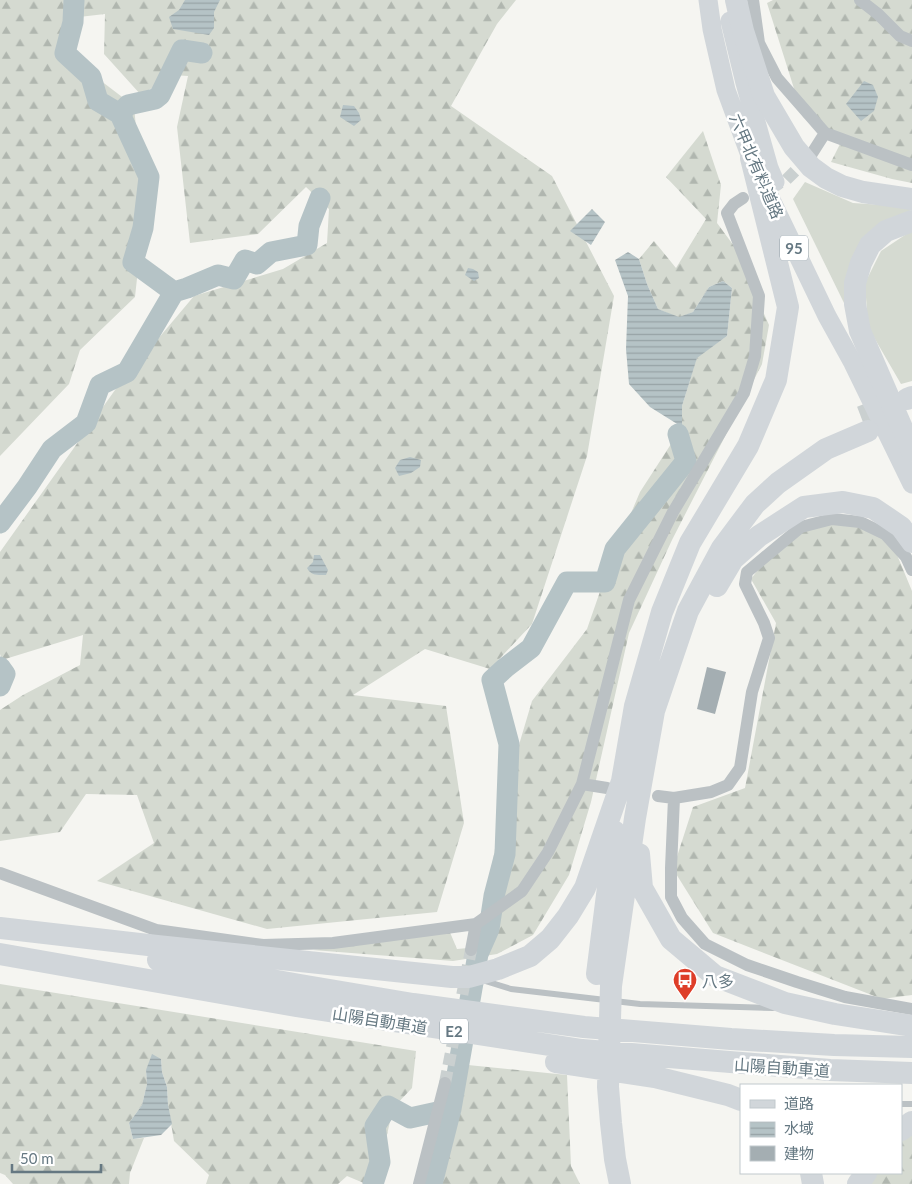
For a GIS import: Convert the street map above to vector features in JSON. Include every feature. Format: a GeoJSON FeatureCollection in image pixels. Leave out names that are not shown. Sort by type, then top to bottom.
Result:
{"type":"FeatureCollection","features":[{"type":"Feature","properties":{"kind":"highway"},"geometry":{"type":"LineString","coordinates":[[736,0],[742,31],[764,96],[794,148],[810,167],[834,182],[863,192],[912,199]]}},
{"type":"Feature","properties":{"kind":"highway"},"geometry":{"type":"LineString","coordinates":[[0,928],[452,977],[469,977],[498,969],[530,956],[550,939],[568,916],[585,888],[662,612],[690,543],[748,446],[776,380],[788,307],[751,158]]}},
{"type":"Feature","properties":{"kind":"highway"},"geometry":{"type":"LineString","coordinates":[[912,221],[886,231],[870,246],[861,264],[856,283],[855,304],[860,331],[912,451]]}},
{"type":"Feature","properties":{"kind":"highway"},"geometry":{"type":"LineString","coordinates":[[604,986],[654,711],[688,611],[722,548],[755,504],[778,483],[865,424],[827,436],[798,453],[768,478],[744,501],[703,552],[662,612]]}},
{"type":"Feature","properties":{"kind":"highway"},"geometry":{"type":"LineString","coordinates":[[672,658],[733,559],[759,536],[804,507],[843,502],[873,508],[901,527],[912,542]]}},
{"type":"Feature","properties":{"kind":"highway"},"geometry":{"type":"LineString","coordinates":[[607,1184],[602,1172],[596,1127],[601,1086],[614,785]]}},
{"type":"Feature","properties":{"kind":"highway"},"geometry":{"type":"LineString","coordinates":[[635,818],[642,888],[671,939],[715,976],[785,1004],[912,1026]]}},
{"type":"Feature","properties":{"kind":"highway","name":"山陽自動車道"},"geometry":{"type":"LineString","coordinates":[[0,932],[356,995],[584,1027],[731,1039],[912,1047]]}},
{"type":"Feature","properties":{"kind":"highway","name":"山陽自動車道"},"geometry":{"type":"LineString","coordinates":[[0,954],[296,1006],[582,1050],[724,1063],[912,1073]]}},
{"type":"Feature","properties":{"kind":"highway"},"geometry":{"type":"LineString","coordinates":[[296,1006],[488,1051],[654,1077],[737,1097]]}},
{"type":"Feature","properties":{"kind":"highway"},"geometry":{"type":"LineString","coordinates":[[601,1086],[610,1123],[620,1184]]}},
{"type":"Feature","properties":{"kind":"main road","name":"六甲北有料道路"},"geometry":{"type":"LineString","coordinates":[[708,0],[712,29],[726,90],[751,158],[827,316],[853,364],[912,484]]}},
{"type":"Feature","properties":{"kind":"main road","name":"六甲北有料道路"},"geometry":{"type":"LineString","coordinates":[[727,0],[745,82],[769,168],[862,360],[912,457]]}},
{"type":"Feature","properties":{"kind":"street"},"geometry":{"type":"LineString","coordinates":[[753,0],[759,43],[777,78],[825,133],[912,165]]}},
{"type":"Feature","properties":{"kind":"street"},"geometry":{"type":"LineString","coordinates":[[860,0],[878,14],[900,36],[912,41]]}},
{"type":"Feature","properties":{"kind":"street"},"geometry":{"type":"LineString","coordinates":[[811,156],[825,133]]}},
{"type":"Feature","properties":{"kind":"street"},"geometry":{"type":"LineString","coordinates":[[0,873],[156,930],[262,945],[333,943],[476,924],[522,891],[548,852],[582,784],[629,600],[673,512],[744,393],[755,356],[759,296],[727,213],[734,204],[743,198]]}},
{"type":"Feature","properties":{"kind":"street"},"geometry":{"type":"LineString","coordinates":[[658,796],[674,798],[711,792],[728,785],[740,768],[752,692],[769,638],[764,622],[745,584],[747,572],[801,527],[832,520],[860,522],[885,534],[906,557],[912,570]]}},
{"type":"Feature","properties":{"kind":"street"},"geometry":{"type":"LineString","coordinates":[[582,784],[614,785]]}},
{"type":"Feature","properties":{"kind":"street"},"geometry":{"type":"LineString","coordinates":[[674,798],[671,897],[682,918],[705,944],[747,965],[797,982],[845,997],[912,1009]]}},
{"type":"Feature","properties":{"kind":"street"},"geometry":{"type":"LineString","coordinates":[[471,950],[476,924]]}},
{"type":"Feature","properties":{"kind":"street"},"geometry":{"type":"LineString","coordinates":[[419,1184],[445,1083]]}},
{"type":"Feature","properties":{"kind":"lane"},"geometry":{"type":"LineString","coordinates":[[469,977],[511,989],[640,1004],[810,1009]]}},
{"type":"Feature","properties":{"kind":"green space"},"geometry":{"type":"Polygon","coordinates":[[[0,0],[516,0],[497,24],[451,106],[552,176],[614,296],[587,456],[532,624],[490,669],[425,649],[353,695],[446,706],[464,823],[437,912],[267,929],[97,881],[154,843],[137,795],[86,794],[60,832],[0,841],[0,710],[23,695],[80,665],[83,635],[2,660],[0,654],[0,552],[115,390],[194,296],[283,269],[327,243],[329,209],[306,187],[258,234],[190,243],[177,127],[188,76],[172,75],[141,95],[104,54],[105,14],[79,17],[71,58],[134,106],[144,214],[135,297],[80,350],[69,384],[0,456],[0,0]]]}},
{"type":"Feature","properties":{"kind":"green space"},"geometry":{"type":"Polygon","coordinates":[[[773,0],[912,0],[912,183],[831,162],[840,144],[803,117],[767,3],[773,0]]]}},
{"type":"Feature","properties":{"kind":"green space"},"geometry":{"type":"Polygon","coordinates":[[[703,131],[721,185],[717,223],[734,246],[769,325],[762,364],[672,540],[629,633],[591,802],[569,875],[533,935],[497,954],[453,961],[313,950],[449,930],[457,949],[490,946],[504,896],[488,888],[505,792],[532,701],[587,629],[611,560],[640,492],[682,427],[682,406],[697,357],[727,336],[732,288],[723,281],[709,287],[693,312],[679,318],[658,309],[639,259],[654,241],[676,268],[706,219],[666,177],[703,131]]]}},
{"type":"Feature","properties":{"kind":"green space"},"geometry":{"type":"Polygon","coordinates":[[[805,182],[853,203],[912,207],[912,210],[886,220],[854,263],[844,303],[793,199],[805,182]]]}},
{"type":"Feature","properties":{"kind":"green space"},"geometry":{"type":"Polygon","coordinates":[[[912,232],[912,381],[901,384],[868,327],[865,283],[881,251],[912,232]]]}},
{"type":"Feature","properties":{"kind":"green space"},"geometry":{"type":"Polygon","coordinates":[[[814,523],[866,524],[895,550],[912,591],[912,995],[882,999],[713,933],[673,869],[693,807],[745,788],[776,623],[751,579],[782,538],[814,523]]]}},
{"type":"Feature","properties":{"kind":"green space"},"geometry":{"type":"Polygon","coordinates":[[[0,984],[416,1051],[412,1088],[393,1108],[376,1184],[366,1184],[347,1176],[338,1184],[206,1184],[209,1175],[174,1141],[167,1087],[162,1072],[161,1059],[146,1070],[147,1084],[142,1105],[129,1123],[133,1139],[144,1138],[130,1173],[129,1184],[13,1184],[5,1175],[0,1173],[0,984]]]}},
{"type":"Feature","properties":{"kind":"green space"},"geometry":{"type":"Polygon","coordinates":[[[468,1065],[567,1075],[571,1166],[580,1184],[437,1184],[468,1065]]]}},
{"type":"Feature","properties":{"kind":"green space"},"geometry":{"type":"Polygon","coordinates":[[[912,1133],[912,1184],[864,1184],[871,1174],[902,1174],[902,1138],[912,1133]]]}},
{"type":"Feature","properties":{"kind":"water"},"geometry":{"type":"Polygon","coordinates":[[[185,0],[220,0],[214,12],[214,28],[209,35],[173,29],[169,17],[179,10],[185,0]]]}},
{"type":"Feature","properties":{"kind":"water"},"geometry":{"type":"Polygon","coordinates":[[[864,81],[873,85],[878,97],[874,111],[861,121],[846,104],[864,81]]]}},
{"type":"Feature","properties":{"kind":"water"},"geometry":{"type":"Polygon","coordinates":[[[343,105],[354,106],[359,113],[361,120],[354,126],[340,117],[343,105]]]}},
{"type":"Feature","properties":{"kind":"water"},"geometry":{"type":"Polygon","coordinates":[[[592,209],[605,222],[591,245],[570,231],[592,209]]]}},
{"type":"Feature","properties":{"kind":"water"},"geometry":{"type":"Polygon","coordinates":[[[628,252],[639,259],[658,309],[679,317],[693,312],[709,287],[723,281],[732,288],[727,336],[697,358],[682,406],[682,427],[650,407],[629,384],[626,349],[628,296],[615,260],[628,252]]]}},
{"type":"Feature","properties":{"kind":"water"},"geometry":{"type":"Polygon","coordinates":[[[468,268],[478,272],[479,278],[474,281],[465,275],[468,268]]]}},
{"type":"Feature","properties":{"kind":"water"},"geometry":{"type":"Polygon","coordinates":[[[410,457],[421,460],[420,467],[411,473],[399,476],[395,468],[400,460],[410,457]]]}},
{"type":"Feature","properties":{"kind":"water"},"geometry":{"type":"Polygon","coordinates":[[[314,555],[320,555],[328,570],[326,575],[313,574],[307,568],[313,562],[314,555]]]}},
{"type":"Feature","properties":{"kind":"water"},"geometry":{"type":"Polygon","coordinates":[[[152,1054],[161,1059],[172,1124],[161,1135],[133,1139],[129,1123],[142,1105],[147,1084],[146,1070],[152,1054]]]}},
{"type":"Feature","properties":{"kind":"building"},"geometry":{"type":"Polygon","coordinates":[[[707,667],[726,672],[715,714],[697,709],[707,667]]]}},
{"type":"Feature","properties":{"kind":"waterway"},"geometry":{"type":"LineString","coordinates":[[0,523],[52,449],[86,423],[100,385],[127,372],[174,292],[133,262],[143,228],[149,177],[120,114],[98,101],[91,77],[65,53],[73,22],[74,0]]}},
{"type":"Feature","properties":{"kind":"waterway"},"geometry":{"type":"LineString","coordinates":[[120,114],[128,105],[155,99],[160,95],[182,50],[202,53]]}},
{"type":"Feature","properties":{"kind":"waterway"},"geometry":{"type":"LineString","coordinates":[[174,292],[218,275],[234,279],[245,260],[257,264],[271,252],[307,245],[309,226],[320,198]]}},
{"type":"Feature","properties":{"kind":"waterway"},"geometry":{"type":"LineString","coordinates":[[432,1184],[451,1109],[478,954],[489,929],[494,896],[505,854],[509,744],[492,680],[531,648],[567,582],[605,582],[615,549],[686,461],[678,434]]}},
{"type":"Feature","properties":{"kind":"waterway"},"geometry":{"type":"LineString","coordinates":[[0,667],[5,674],[0,686]]}},
{"type":"Feature","properties":{"kind":"waterway"},"geometry":{"type":"LineString","coordinates":[[373,1184],[380,1162],[375,1126],[388,1106],[410,1118],[451,1109]]}},
{"type":"Feature","properties":{"kind":"tunnel"},"geometry":{"type":"LineString","coordinates":[[770,187],[786,180],[809,157]]}},
{"type":"Feature","properties":{"kind":"tunnel"},"geometry":{"type":"LineString","coordinates":[[861,417],[895,404]]}},
{"type":"Feature","properties":{"kind":"tunnel"},"geometry":{"type":"LineString","coordinates":[[445,1083],[471,950]]}},
{"type":"Feature","properties":{"kind":"place","name":"八多"},"geometry":{"type":"Point","coordinates":[685,1001]}}]}
